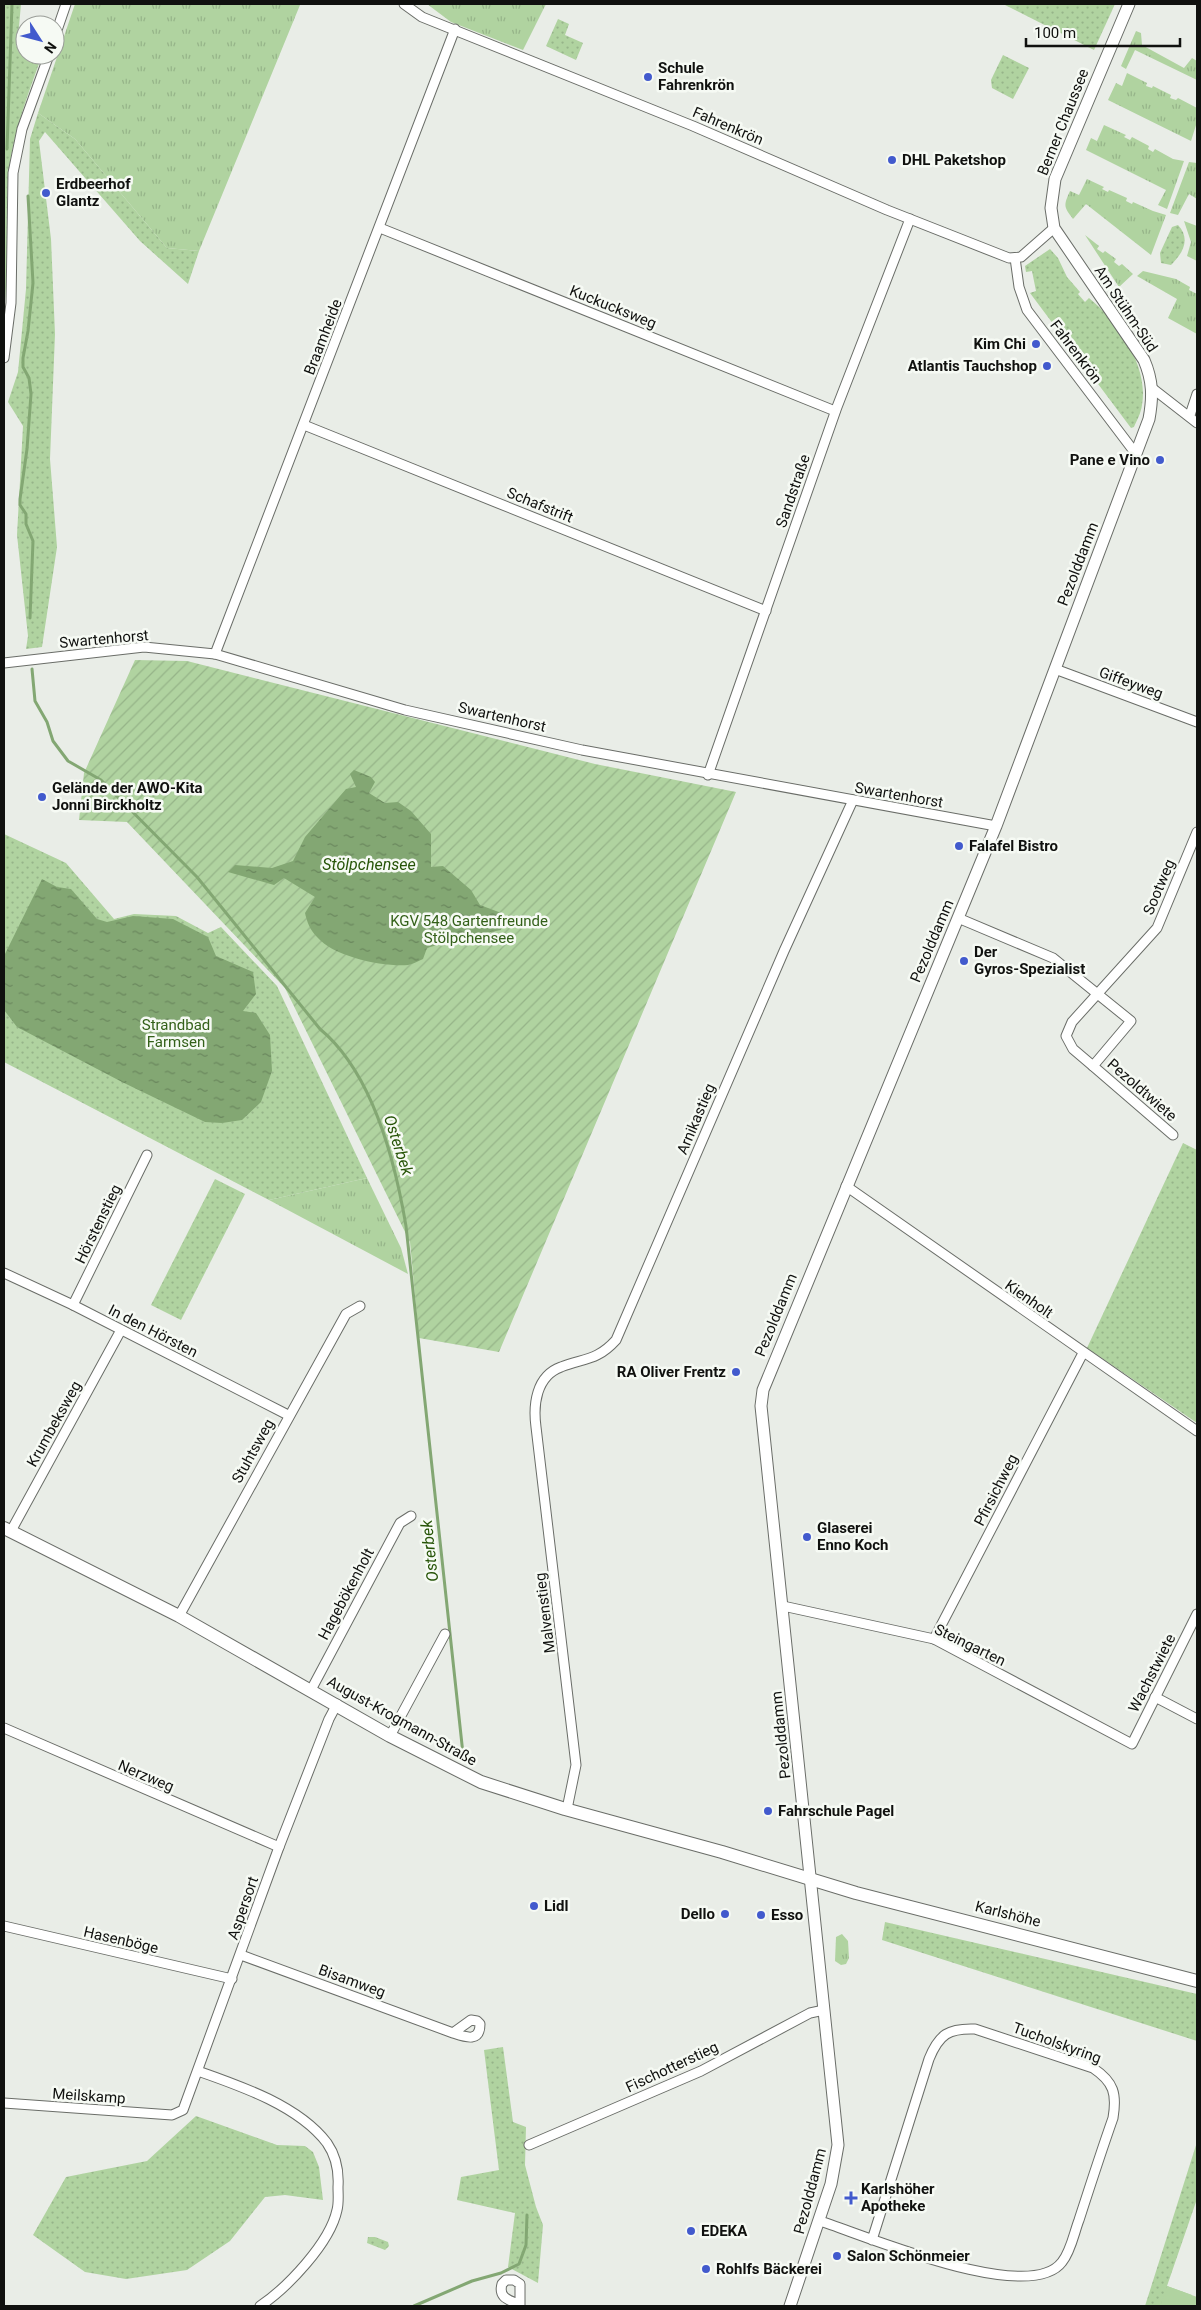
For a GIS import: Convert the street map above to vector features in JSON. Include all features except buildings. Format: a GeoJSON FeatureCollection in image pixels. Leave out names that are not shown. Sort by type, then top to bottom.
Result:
{"type":"FeatureCollection","features":[{"type":"Feature","properties":{"kind":"main road","name":"August-Krogmann-Straße"},"geometry":{"type":"LineString","coordinates":[[7,1530],[179,1616],[337,1704],[390,1736],[481,1782],[567,1810],[811,1879]]}},
{"type":"Feature","properties":{"kind":"main road","name":"Karlshöhe"},"geometry":{"type":"LineString","coordinates":[[811,1879],[856,1893],[1197,1981]]}},
{"type":"Feature","properties":{"kind":"street","name":"Fahrenkrön"},"geometry":{"type":"LineString","coordinates":[[404,4],[422,17],[693,126],[910,219],[1009,258],[1015,258],[1019,287],[1027,310],[1136,454]]}},
{"type":"Feature","properties":{"kind":"street","name":"Berner Chaussee"},"geometry":{"type":"LineString","coordinates":[[1054,228],[1051,208],[1055,179],[1129,4]]}},
{"type":"Feature","properties":{"kind":"street","name":"Braamheide"},"geometry":{"type":"LineString","coordinates":[[216,654],[455,29]]}},
{"type":"Feature","properties":{"kind":"street"},"geometry":{"type":"LineString","coordinates":[[4,358],[11,303],[13,173],[22,129],[45,65]]}},
{"type":"Feature","properties":{"kind":"street","name":"Sandstraße"},"geometry":{"type":"LineString","coordinates":[[708,774],[835,411],[910,219]]}},
{"type":"Feature","properties":{"kind":"street","name":"Kuckucksweg"},"geometry":{"type":"LineString","coordinates":[[380,228],[835,411]]}},
{"type":"Feature","properties":{"kind":"street"},"geometry":{"type":"LineString","coordinates":[[1015,258],[1021,257],[1054,228]]}},
{"type":"Feature","properties":{"kind":"street","name":"Am Stühm-Süd"},"geometry":{"type":"LineString","coordinates":[[1054,228],[1144,360],[1152,388]]}},
{"type":"Feature","properties":{"kind":"street"},"geometry":{"type":"LineString","coordinates":[[1152,388],[1190,415],[1197,424]]}},
{"type":"Feature","properties":{"kind":"street","name":"Pezolddamm"},"geometry":{"type":"LineString","coordinates":[[790,2306],[831,2184],[838,2144],[761,1406],[763,1390],[996,826],[1149,419],[1152,388]]}},
{"type":"Feature","properties":{"kind":"street"},"geometry":{"type":"LineString","coordinates":[[1190,415],[1197,394]]}},
{"type":"Feature","properties":{"kind":"street","name":"Schafstrift"},"geometry":{"type":"LineString","coordinates":[[304,425],[766,611]]}},
{"type":"Feature","properties":{"kind":"street","name":"Swartenhorst"},"geometry":{"type":"LineString","coordinates":[[4,663],[144,647],[216,654],[405,710],[601,754],[996,826]]}},
{"type":"Feature","properties":{"kind":"street","name":"Giffeyweg"},"geometry":{"type":"LineString","coordinates":[[1055,669],[1197,722]]}},
{"type":"Feature","properties":{"kind":"street","name":"Arnikastieg"},"geometry":{"type":"LineString","coordinates":[[534,1413],[536,1394],[546,1378],[559,1367],[591,1359],[606,1351],[616,1340],[784,951],[853,800]]}},
{"type":"Feature","properties":{"kind":"street","name":"Sootweg"},"geometry":{"type":"LineString","coordinates":[[1098,992],[1157,928],[1197,832]]}},
{"type":"Feature","properties":{"kind":"street","name":"Pezoldtwiete"},"geometry":{"type":"LineString","coordinates":[[958,918],[1053,958],[1098,992],[1131,1021],[1093,1066]]}},
{"type":"Feature","properties":{"kind":"street","name":"Pezoldtwiete"},"geometry":{"type":"LineString","coordinates":[[1098,992],[1072,1022],[1066,1036],[1073,1049],[1173,1135]]}},
{"type":"Feature","properties":{"kind":"street","name":"Hörstenstieg"},"geometry":{"type":"LineString","coordinates":[[74,1305],[147,1155]]}},
{"type":"Feature","properties":{"kind":"street","name":"Kienholt"},"geometry":{"type":"LineString","coordinates":[[846,1186],[1083,1354],[1197,1431]]}},
{"type":"Feature","properties":{"kind":"street","name":"In den Hörsten"},"geometry":{"type":"LineString","coordinates":[[4,1273],[74,1305],[288,1415]]}},
{"type":"Feature","properties":{"kind":"street","name":"Stuhtsweg"},"geometry":{"type":"LineString","coordinates":[[179,1616],[288,1415],[346,1314],[360,1306]]}},
{"type":"Feature","properties":{"kind":"street","name":"Krumbeksweg"},"geometry":{"type":"LineString","coordinates":[[7,1530],[121,1330]]}},
{"type":"Feature","properties":{"kind":"street","name":"Pfirsichweg"},"geometry":{"type":"LineString","coordinates":[[934,1639],[1083,1354]]}},
{"type":"Feature","properties":{"kind":"street","name":"Malvenstieg"},"geometry":{"type":"LineString","coordinates":[[534,1413],[576,1765],[567,1810]]}},
{"type":"Feature","properties":{"kind":"street","name":"Hagebökenholt"},"geometry":{"type":"LineString","coordinates":[[311,1690],[400,1523],[411,1516]]}},
{"type":"Feature","properties":{"kind":"street","name":"Steingarten"},"geometry":{"type":"LineString","coordinates":[[783,1606],[934,1639],[1132,1744]]}},
{"type":"Feature","properties":{"kind":"street","name":"Wachstwiete"},"geometry":{"type":"LineString","coordinates":[[1132,1744],[1197,1614]]}},
{"type":"Feature","properties":{"kind":"street"},"geometry":{"type":"LineString","coordinates":[[390,1736],[445,1634]]}},
{"type":"Feature","properties":{"kind":"street"},"geometry":{"type":"LineString","coordinates":[[1155,1697],[1197,1719]]}},
{"type":"Feature","properties":{"kind":"street","name":"Aspersort"},"geometry":{"type":"LineString","coordinates":[[172,2115],[183,2110],[279,1847],[329,1719],[337,1704]]}},
{"type":"Feature","properties":{"kind":"street","name":"Nerzweg"},"geometry":{"type":"LineString","coordinates":[[4,1728],[279,1847]]}},
{"type":"Feature","properties":{"kind":"street","name":"Hasenböge"},"geometry":{"type":"LineString","coordinates":[[4,1926],[232,1978]]}},
{"type":"Feature","properties":{"kind":"street","name":"Bisamweg"},"geometry":{"type":"LineString","coordinates":[[241,1955],[453,2033]]}},
{"type":"Feature","properties":{"kind":"street","name":"Fischotterstieg"},"geometry":{"type":"LineString","coordinates":[[529,2145],[701,2071],[810,2013],[824,2010]]}},
{"type":"Feature","properties":{"kind":"street","name":"Tucholskyring"},"geometry":{"type":"LineString","coordinates":[[820,2220],[872,2240],[963,2269],[1033,2276],[1050,2272],[1062,2263],[1079,2220],[1113,2118],[1116,2102],[1113,2088],[1104,2075],[1093,2068],[976,2029],[962,2028],[945,2033],[936,2044],[929,2059],[872,2240]]}},
{"type":"Feature","properties":{"kind":"street"},"geometry":{"type":"LineString","coordinates":[[198,2071],[244,2087],[279,2105],[306,2123],[327,2143],[335,2156],[339,2177],[337,2210],[326,2235],[317,2251],[296,2274],[260,2306]]}},
{"type":"Feature","properties":{"kind":"street","name":"Meilskamp"},"geometry":{"type":"LineString","coordinates":[[4,2103],[172,2115]]}},
{"type":"Feature","properties":{"kind":"green space"},"geometry":{"type":"Polygon","coordinates":[[[4,4],[21,4],[20,15],[15,15],[15,65],[38,65],[18,126],[11,154],[7,204],[7,276],[4,311],[4,4]]]}},
{"type":"Feature","properties":{"kind":"green space"},"geometry":{"type":"Polygon","coordinates":[[[75,4],[300,5],[199,251],[167,248],[75,139],[38,113],[54,65],[65,65],[65,33],[75,4]]]}},
{"type":"Feature","properties":{"kind":"green space"},"geometry":{"type":"Polygon","coordinates":[[[427,4],[546,4],[523,50],[451,22],[427,4]]]}},
{"type":"Feature","properties":{"kind":"green space"},"geometry":{"type":"Polygon","coordinates":[[[1003,4],[1115,4],[1094,50],[1003,4]]]}},
{"type":"Feature","properties":{"kind":"green space"},"geometry":{"type":"Polygon","coordinates":[[[558,19],[569,24],[565,35],[583,43],[576,60],[546,46],[558,19]]]}},
{"type":"Feature","properties":{"kind":"green space"},"geometry":{"type":"Polygon","coordinates":[[[1136,31],[1141,33],[1142,45],[1184,68],[1192,58],[1197,61],[1197,80],[1135,50],[1126,69],[1121,66],[1136,31]]]}},
{"type":"Feature","properties":{"kind":"green space"},"geometry":{"type":"Polygon","coordinates":[[[1003,55],[1029,68],[1013,99],[992,88],[991,80],[1003,55]]]}},
{"type":"Feature","properties":{"kind":"green space"},"geometry":{"type":"Polygon","coordinates":[[[1127,73],[1147,83],[1146,86],[1152,88],[1153,86],[1171,95],[1170,98],[1176,100],[1178,98],[1197,108],[1197,122],[1191,141],[1108,100],[1116,83],[1122,86],[1127,73]]]}},
{"type":"Feature","properties":{"kind":"green space"},"geometry":{"type":"Polygon","coordinates":[[[38,113],[75,139],[167,248],[199,251],[188,284],[140,241],[45,132],[39,141],[51,239],[55,334],[50,459],[57,547],[42,647],[26,649],[28,636],[17,535],[23,426],[8,402],[18,372],[26,289],[30,139],[38,113]]]}},
{"type":"Feature","properties":{"kind":"green space"},"geometry":{"type":"Polygon","coordinates":[[[1104,125],[1126,135],[1124,137],[1130,140],[1132,137],[1149,146],[1148,149],[1153,152],[1155,149],[1173,159],[1184,161],[1167,209],[1158,205],[1166,190],[1086,150],[1091,138],[1097,141],[1104,125]]]}},
{"type":"Feature","properties":{"kind":"green space"},"geometry":{"type":"Polygon","coordinates":[[[1189,162],[1197,163],[1197,199],[1189,194],[1178,215],[1170,213],[1189,162]]]}},
{"type":"Feature","properties":{"kind":"green space"},"geometry":{"type":"Polygon","coordinates":[[[1087,179],[1104,187],[1102,189],[1108,192],[1109,190],[1127,198],[1126,201],[1132,204],[1133,202],[1166,215],[1151,255],[1086,204],[1073,219],[1066,209],[1066,200],[1070,191],[1079,195],[1087,179]]]}},
{"type":"Feature","properties":{"kind":"green space"},"geometry":{"type":"Polygon","coordinates":[[[1184,221],[1197,226],[1197,261],[1187,256],[1191,242],[1184,221]]]}},
{"type":"Feature","properties":{"kind":"green space"},"geometry":{"type":"Polygon","coordinates":[[[1178,225],[1182,230],[1185,241],[1182,251],[1171,265],[1161,263],[1160,253],[1172,227],[1178,225]]]}},
{"type":"Feature","properties":{"kind":"green space"},"geometry":{"type":"Polygon","coordinates":[[[1085,235],[1099,246],[1097,249],[1103,253],[1105,251],[1116,259],[1114,262],[1119,266],[1122,264],[1133,274],[1119,287],[1085,235]]]}},
{"type":"Feature","properties":{"kind":"green space"},"geometry":{"type":"Polygon","coordinates":[[[1050,249],[1058,258],[1067,277],[1080,292],[1078,294],[1085,302],[1089,298],[1110,319],[1129,346],[1136,360],[1143,390],[1141,408],[1134,427],[1131,428],[1030,293],[1036,291],[1032,271],[1026,272],[1025,266],[1050,249]]]}},
{"type":"Feature","properties":{"kind":"green space"},"geometry":{"type":"Polygon","coordinates":[[[1143,271],[1176,279],[1190,287],[1189,290],[1197,294],[1197,334],[1168,318],[1177,299],[1137,276],[1143,271]]]}},
{"type":"Feature","properties":{"kind":"green space","name":"KGV 548 Gartenfreunde Stölpchensee"},"geometry":{"type":"Polygon","coordinates":[[[135,660],[187,661],[595,764],[736,792],[499,1352],[419,1338],[410,1242],[285,988],[127,822],[79,820],[84,773],[135,660]]]}},
{"type":"Feature","properties":{"kind":"green space","name":"Strandbad Farmsen"},"geometry":{"type":"Polygon","coordinates":[[[4,834],[66,863],[114,919],[134,914],[176,916],[208,933],[221,927],[277,986],[367,1178],[269,1200],[4,1062],[4,834]]]}},
{"type":"Feature","properties":{"kind":"green space"},"geometry":{"type":"Polygon","coordinates":[[[1183,1143],[1197,1150],[1197,1423],[1087,1348],[1183,1143]]]}},
{"type":"Feature","properties":{"kind":"green space"},"geometry":{"type":"Polygon","coordinates":[[[367,1178],[401,1248],[408,1274],[269,1200],[367,1178]]]}},
{"type":"Feature","properties":{"kind":"green space"},"geometry":{"type":"Polygon","coordinates":[[[215,1179],[245,1194],[181,1320],[151,1305],[215,1179]]]}},
{"type":"Feature","properties":{"kind":"green space"},"geometry":{"type":"Polygon","coordinates":[[[885,1922],[1197,1994],[1197,2041],[882,1940],[885,1922]]]}},
{"type":"Feature","properties":{"kind":"green space"},"geometry":{"type":"Polygon","coordinates":[[[842,1934],[848,1941],[849,1958],[846,1964],[841,1965],[835,1961],[836,1937],[842,1934]]]}},
{"type":"Feature","properties":{"kind":"green space"},"geometry":{"type":"Polygon","coordinates":[[[503,2047],[513,2122],[526,2127],[525,2165],[536,2207],[543,2225],[538,2283],[508,2267],[515,2213],[457,2200],[461,2177],[499,2170],[484,2050],[503,2047]]]}},
{"type":"Feature","properties":{"kind":"green space"},"geometry":{"type":"Polygon","coordinates":[[[196,2116],[277,2145],[305,2146],[313,2152],[319,2167],[323,2200],[285,2195],[265,2197],[230,2241],[187,2270],[126,2279],[85,2272],[33,2235],[66,2177],[147,2161],[196,2116]]]}},
{"type":"Feature","properties":{"kind":"green space"},"geometry":{"type":"Polygon","coordinates":[[[1197,2142],[1197,2199],[1167,2286],[1192,2295],[1188,2306],[1145,2306],[1197,2142]]]}},
{"type":"Feature","properties":{"kind":"green space"},"geometry":{"type":"Polygon","coordinates":[[[368,2237],[375,2237],[388,2242],[389,2246],[385,2250],[367,2243],[368,2237]]]}},
{"type":"Feature","properties":{"kind":"green space"},"geometry":{"type":"Polygon","coordinates":[[[1167,2286],[1197,2297],[1197,2306],[1160,2306],[1167,2286]]]}},
{"type":"Feature","properties":{"kind":"water","name":"Stölpchensee"},"geometry":{"type":"Polygon","coordinates":[[[354,770],[371,777],[375,782],[369,793],[385,803],[398,802],[411,811],[431,834],[431,867],[443,866],[471,890],[480,905],[504,914],[501,930],[464,937],[427,948],[423,959],[410,965],[373,962],[335,950],[325,944],[315,934],[309,926],[305,913],[315,897],[284,878],[274,885],[228,872],[235,865],[272,868],[293,861],[305,837],[346,789],[356,787],[350,774],[354,770]]]}},
{"type":"Feature","properties":{"kind":"water"},"geometry":{"type":"Polygon","coordinates":[[[42,879],[57,887],[71,889],[97,919],[107,922],[133,916],[173,919],[208,937],[216,956],[253,972],[256,994],[243,1011],[256,1013],[270,1035],[272,1071],[261,1102],[242,1120],[222,1123],[205,1122],[122,1082],[17,1027],[4,1010],[4,956],[42,879]]]}},
{"type":"Feature","properties":{"kind":"waterway","name":"Osterbek"},"geometry":{"type":"LineString","coordinates":[[7,149],[12,4]]}},
{"type":"Feature","properties":{"kind":"waterway","name":"Osterbek"},"geometry":{"type":"LineString","coordinates":[[28,196],[33,283],[23,367],[29,378],[31,394],[20,505],[26,514],[26,524],[33,541],[30,618]]}},
{"type":"Feature","properties":{"kind":"waterway","name":"Osterbek"},"geometry":{"type":"LineString","coordinates":[[32,669],[35,701],[47,722],[53,741],[68,761],[101,780],[197,877],[320,1029],[338,1047],[354,1069],[368,1094],[379,1120],[395,1174],[406,1226],[463,1754]]}},
{"type":"Feature","properties":{"kind":"waterway"},"geometry":{"type":"LineString","coordinates":[[414,2306],[472,2281],[501,2273],[519,2264],[526,2245],[527,2215]]}},
{"type":"Feature","properties":{"kind":"place","name":"Schule Fahrenkrön"},"geometry":{"type":"Point","coordinates":[648,77]}},
{"type":"Feature","properties":{"kind":"place","name":"DHL Paketshop"},"geometry":{"type":"Point","coordinates":[892,160]}},
{"type":"Feature","properties":{"kind":"place","name":"Erdbeerhof Glantz"},"geometry":{"type":"Point","coordinates":[46,193]}},
{"type":"Feature","properties":{"kind":"place","name":"Kim Chi"},"geometry":{"type":"Point","coordinates":[1036,344]}},
{"type":"Feature","properties":{"kind":"place","name":"Atlantis Tauchshop"},"geometry":{"type":"Point","coordinates":[1047,366]}},
{"type":"Feature","properties":{"kind":"place","name":"Pane e Vino"},"geometry":{"type":"Point","coordinates":[1160,460]}},
{"type":"Feature","properties":{"kind":"place","name":"Gelände der AWO-Kita Jonni Birckholtz"},"geometry":{"type":"Point","coordinates":[42,797]}},
{"type":"Feature","properties":{"kind":"place","name":"Falafel Bistro"},"geometry":{"type":"Point","coordinates":[959,846]}},
{"type":"Feature","properties":{"kind":"place","name":"Der Gyros-Spezialist"},"geometry":{"type":"Point","coordinates":[964,961]}},
{"type":"Feature","properties":{"kind":"place","name":"RA Oliver Frentz"},"geometry":{"type":"Point","coordinates":[736,1372]}},
{"type":"Feature","properties":{"kind":"place","name":"Glaserei Enno Koch"},"geometry":{"type":"Point","coordinates":[807,1537]}},
{"type":"Feature","properties":{"kind":"place","name":"Fahrschule Pagel"},"geometry":{"type":"Point","coordinates":[768,1811]}},
{"type":"Feature","properties":{"kind":"place","name":"Lidl"},"geometry":{"type":"Point","coordinates":[534,1906]}},
{"type":"Feature","properties":{"kind":"place","name":"Dello"},"geometry":{"type":"Point","coordinates":[725,1914]}},
{"type":"Feature","properties":{"kind":"place","name":"Esso"},"geometry":{"type":"Point","coordinates":[761,1915]}},
{"type":"Feature","properties":{"kind":"place","name":"Karlshöher Apotheke"},"geometry":{"type":"Point","coordinates":[851,2198]}},
{"type":"Feature","properties":{"kind":"place","name":"EDEKA"},"geometry":{"type":"Point","coordinates":[691,2231]}},
{"type":"Feature","properties":{"kind":"place","name":"Salon Schönmeier"},"geometry":{"type":"Point","coordinates":[837,2256]}},
{"type":"Feature","properties":{"kind":"place","name":"Rohlfs Bäckerei"},"geometry":{"type":"Point","coordinates":[706,2269]}}]}
